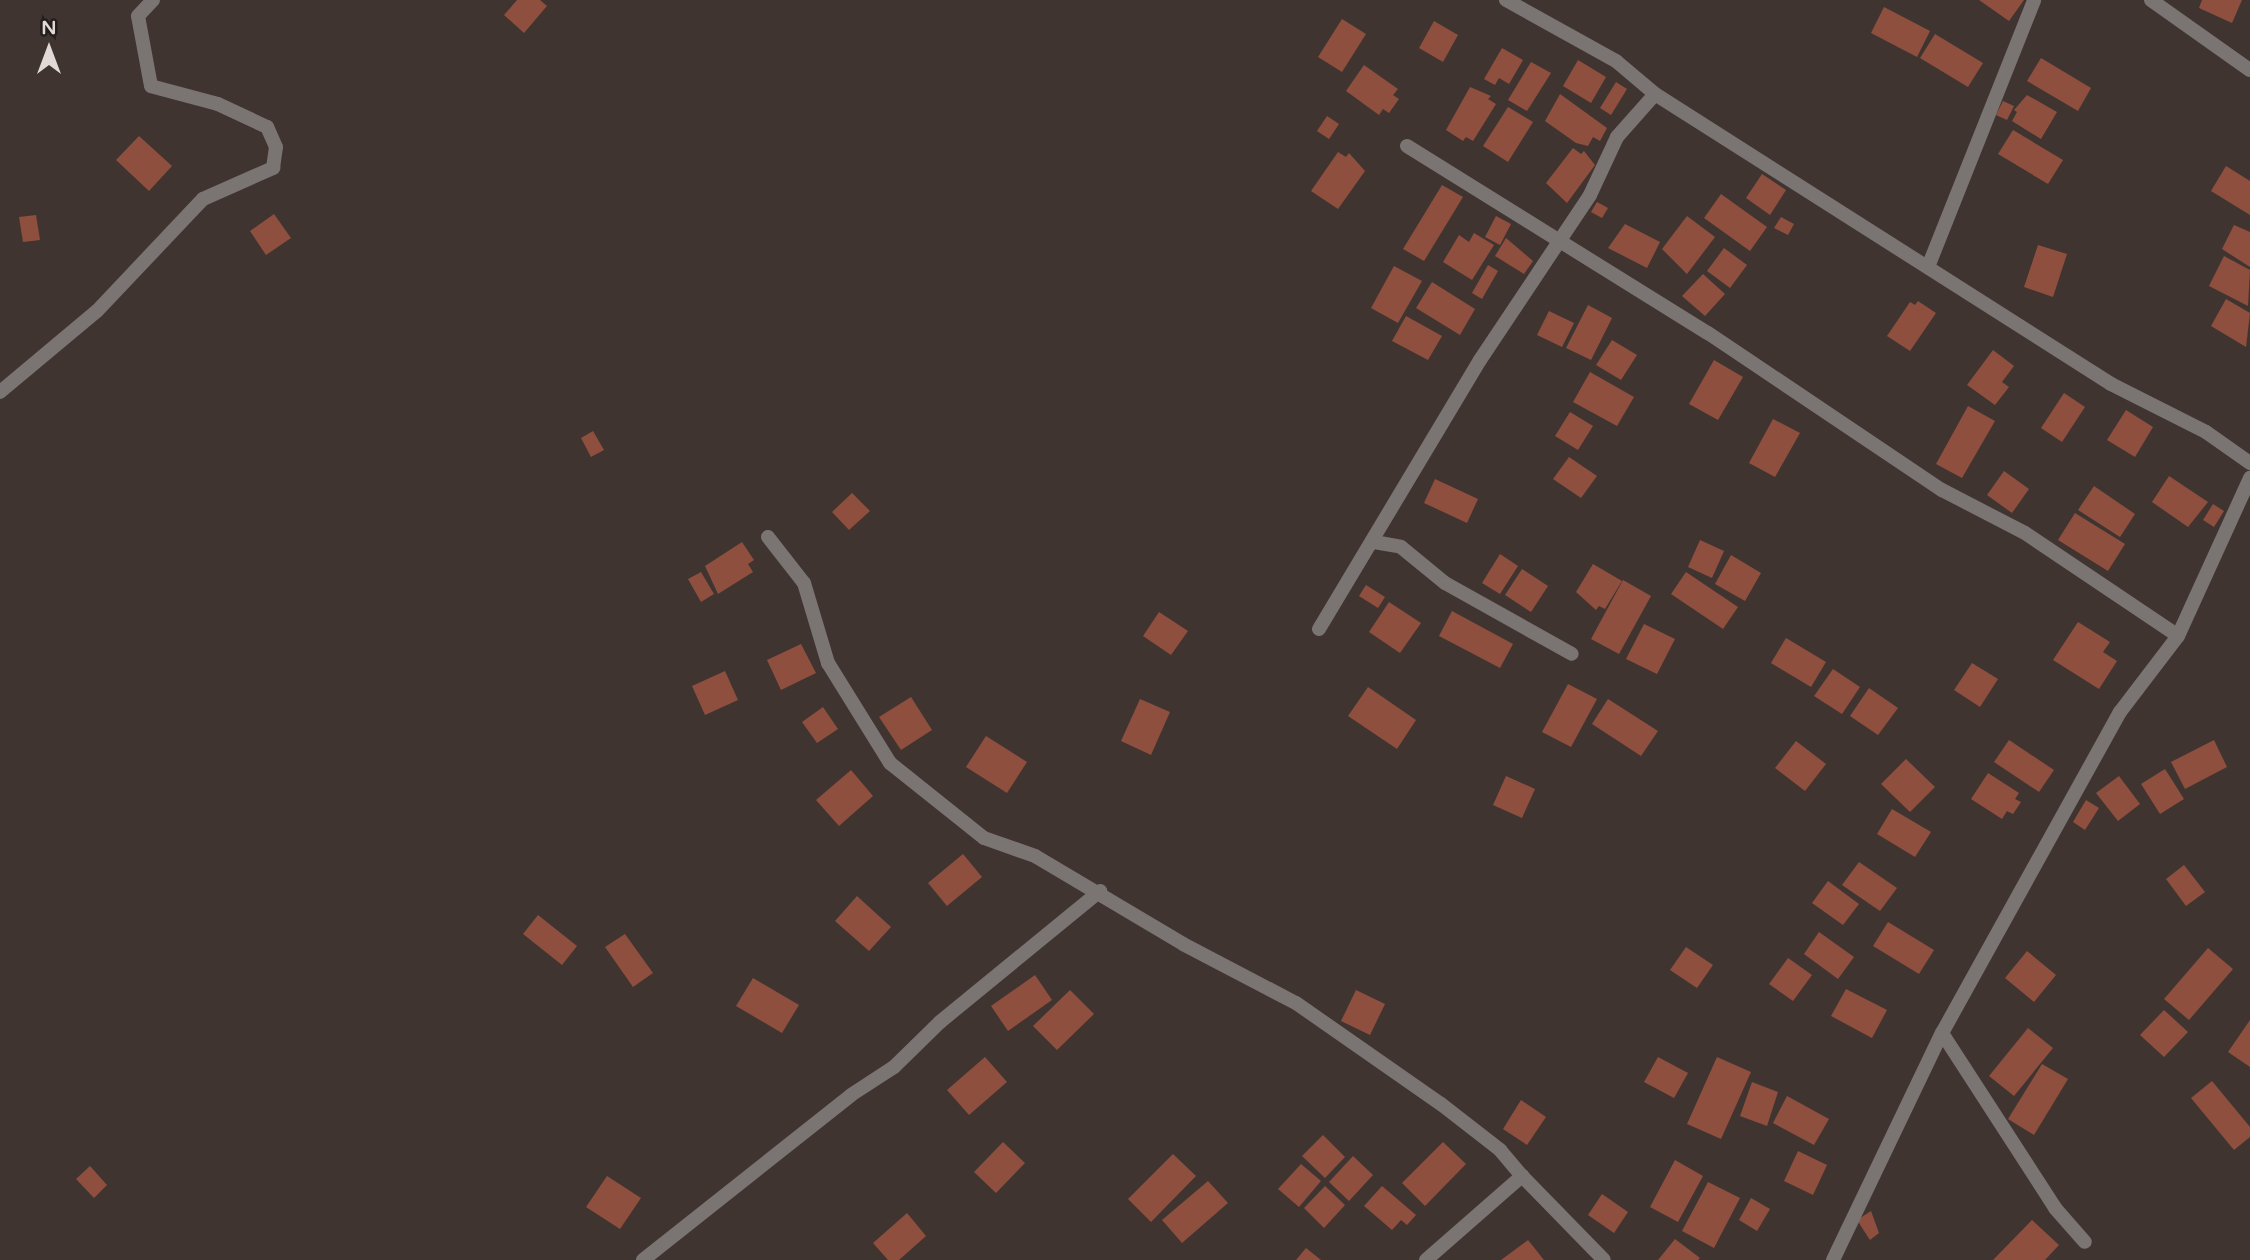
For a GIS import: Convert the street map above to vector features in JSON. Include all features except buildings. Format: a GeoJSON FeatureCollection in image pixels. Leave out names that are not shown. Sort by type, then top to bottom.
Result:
{"type":"FeatureCollection","features":[{"type":"Feature","properties":{"kind":"street"},"geometry":{"type":"LineString","coordinates":[[0,392],[97,311],[203,199],[273,168],[276,147],[267,127],[218,104],[151,86],[138,16],[153,0]]}},
{"type":"Feature","properties":{"kind":"street"},"geometry":{"type":"LineString","coordinates":[[1506,0],[1616,61],[1655,94],[2110,384],[2206,432],[2250,463]]}},
{"type":"Feature","properties":{"kind":"street"},"geometry":{"type":"LineString","coordinates":[[1928,267],[2034,0]]}},
{"type":"Feature","properties":{"kind":"street"},"geometry":{"type":"LineString","coordinates":[[2151,0],[2250,70]]}},
{"type":"Feature","properties":{"kind":"street"},"geometry":{"type":"LineString","coordinates":[[1319,629],[1374,542],[1480,360],[1590,195],[1616,137],[1655,94]]}},
{"type":"Feature","properties":{"kind":"street"},"geometry":{"type":"LineString","coordinates":[[1407,146],[1709,333],[1942,490],[2025,533],[2178,636]]}},
{"type":"Feature","properties":{"kind":"street"},"geometry":{"type":"LineString","coordinates":[[1833,1260],[1942,1032],[2120,712],[2178,636],[2250,478]]}},
{"type":"Feature","properties":{"kind":"street"},"geometry":{"type":"LineString","coordinates":[[768,537],[804,583],[828,663],[890,763],[984,838],[1035,856],[1100,891],[1183,944],[1296,1003],[1441,1104],[1500,1150],[1604,1260]]}},
{"type":"Feature","properties":{"kind":"street"},"geometry":{"type":"LineString","coordinates":[[1374,542],[1401,547],[1445,583],[1572,654]]}},
{"type":"Feature","properties":{"kind":"street"},"geometry":{"type":"LineString","coordinates":[[643,1260],[851,1094],[894,1067],[940,1022],[1100,891]]}},
{"type":"Feature","properties":{"kind":"street"},"geometry":{"type":"LineString","coordinates":[[1942,1032],[2054,1208],[2085,1242]]}},
{"type":"Feature","properties":{"kind":"street"},"geometry":{"type":"LineString","coordinates":[[1426,1260],[1522,1176]]}}]}
